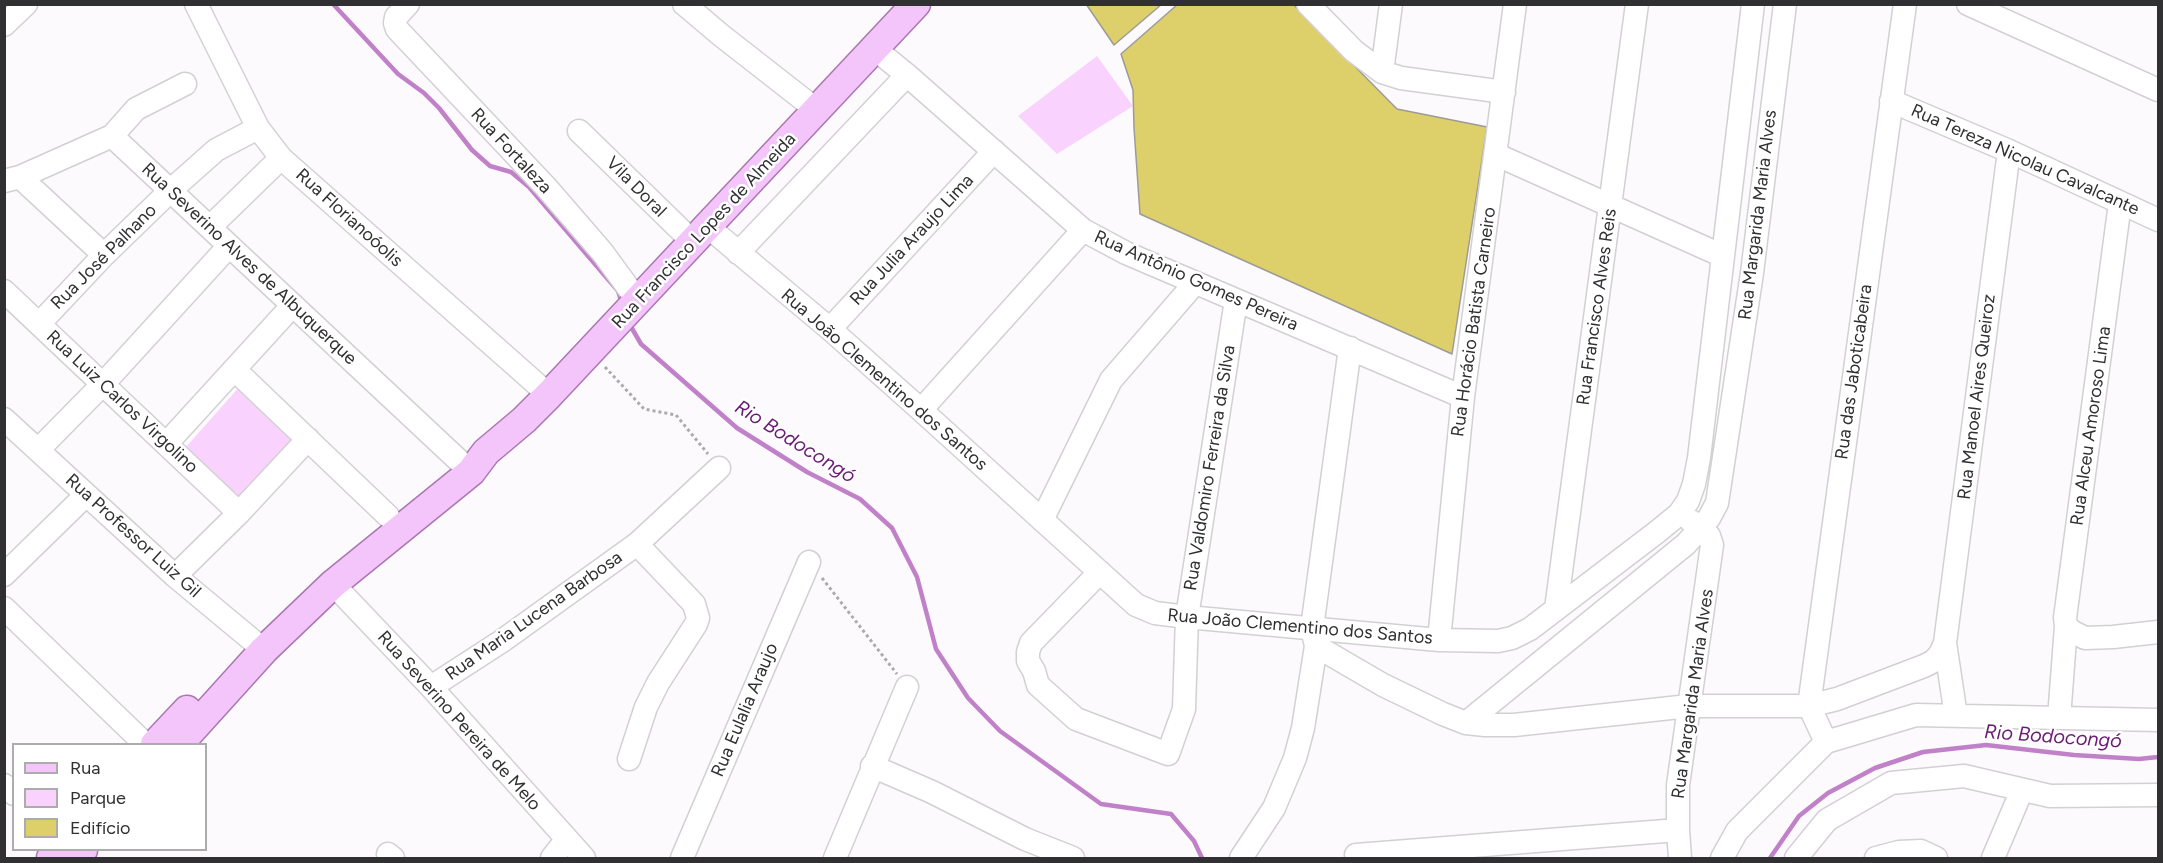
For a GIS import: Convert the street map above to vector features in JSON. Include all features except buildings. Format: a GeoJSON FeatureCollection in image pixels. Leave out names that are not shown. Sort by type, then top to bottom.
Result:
{"type":"FeatureCollection","features":[{"type":"Feature","properties":{"kind":"main road","name":"Rua Francisco Lopes de Almeida"},"geometry":{"type":"LineString","coordinates":[[156,743],[258,645],[333,584],[472,462],[524,420],[818,111],[916,4]]}},
{"type":"Feature","properties":{"kind":"main road","name":"Rua Francisco Lopes de Almeida"},"geometry":{"type":"LineString","coordinates":[[180,743],[258,645],[320,574],[388,516],[472,462]]}},
{"type":"Feature","properties":{"kind":"street"},"geometry":{"type":"LineString","coordinates":[[4,25],[26,4]]}},
{"type":"Feature","properties":{"kind":"street","name":"Rua Florianoóolis"},"geometry":{"type":"LineString","coordinates":[[196,4],[258,128],[281,158],[549,395]]}},
{"type":"Feature","properties":{"kind":"street","name":"Rua Fortaleza"},"geometry":{"type":"LineString","coordinates":[[408,4],[396,17],[397,29],[546,187],[603,253],[616,325]]}},
{"type":"Feature","properties":{"kind":"street"},"geometry":{"type":"LineString","coordinates":[[1308,4],[1354,51],[1382,72],[1401,78],[1504,92]]}},
{"type":"Feature","properties":{"kind":"street"},"geometry":{"type":"LineString","coordinates":[[1382,72],[1391,4]]}},
{"type":"Feature","properties":{"kind":"street","name":"Rua Horácio Batista Carneiro"},"geometry":{"type":"LineString","coordinates":[[1439,640],[1463,397],[1497,155],[1515,4]]}},
{"type":"Feature","properties":{"kind":"street","name":"Rua Francisco Alves Reis"},"geometry":{"type":"LineString","coordinates":[[1556,609],[1637,4]]}},
{"type":"Feature","properties":{"kind":"street","name":"Rua Margarida Maria Alves"},"geometry":{"type":"LineString","coordinates":[[1699,458],[1753,4]]}},
{"type":"Feature","properties":{"kind":"street","name":"Rua Margarida Maria Alves"},"geometry":{"type":"LineString","coordinates":[[1466,723],[1686,544],[1702,528],[1717,503],[1752,273],[1785,4]]}},
{"type":"Feature","properties":{"kind":"street","name":"Rua das Jaboticabeira"},"geometry":{"type":"LineString","coordinates":[[1809,706],[1905,4]]}},
{"type":"Feature","properties":{"kind":"street"},"geometry":{"type":"LineString","coordinates":[[1968,4],[2158,90]]}},
{"type":"Feature","properties":{"kind":"street"},"geometry":{"type":"LineString","coordinates":[[685,5],[818,111]]}},
{"type":"Feature","properties":{"kind":"street","name":"Rua Antônio Gomes Pereira"},"geometry":{"type":"LineString","coordinates":[[875,49],[1083,230],[1126,253],[1463,397]]}},
{"type":"Feature","properties":{"kind":"street"},"geometry":{"type":"LineString","coordinates":[[738,253],[907,75]]}},
{"type":"Feature","properties":{"kind":"street"},"geometry":{"type":"LineString","coordinates":[[105,255],[12,179],[112,136],[136,109],[185,84]]}},
{"type":"Feature","properties":{"kind":"street","name":"Rua Tereza Nicolau Cavalcante"},"geometry":{"type":"LineString","coordinates":[[1891,101],[2158,220]]}},
{"type":"Feature","properties":{"kind":"street","name":"Rua José Palhano"},"geometry":{"type":"LineString","coordinates":[[39,324],[171,190],[216,150],[258,128]]}},
{"type":"Feature","properties":{"kind":"street","name":"Vila Doral"},"geometry":{"type":"LineString","coordinates":[[579,131],[700,234],[738,253]]}},
{"type":"Feature","properties":{"kind":"street","name":"Rua Severino Alves de Albuquerque"},"geometry":{"type":"LineString","coordinates":[[112,136],[293,305],[472,462]]}},
{"type":"Feature","properties":{"kind":"street","name":"Rua Julia Araujo Lima"},"geometry":{"type":"LineString","coordinates":[[830,329],[994,151]]}},
{"type":"Feature","properties":{"kind":"street","name":"Rua Manoel Aires Queiroz"},"geometry":{"type":"LineString","coordinates":[[1956,716],[1945,643],[2009,152]]}},
{"type":"Feature","properties":{"kind":"street"},"geometry":{"type":"LineString","coordinates":[[1497,155],[1723,256]]}},
{"type":"Feature","properties":{"kind":"street"},"geometry":{"type":"LineString","coordinates":[[210,227],[281,158]]}},
{"type":"Feature","properties":{"kind":"street","name":"Rua Alceu Amoroso Lima"},"geometry":{"type":"LineString","coordinates":[[2059,718],[2076,632],[2065,618],[2121,203]]}},
{"type":"Feature","properties":{"kind":"street"},"geometry":{"type":"LineString","coordinates":[[921,410],[1083,230]]}},
{"type":"Feature","properties":{"kind":"street"},"geometry":{"type":"LineString","coordinates":[[38,450],[104,383],[229,246]]}},
{"type":"Feature","properties":{"kind":"street","name":"Rua João Clementino dos Santos"},"geometry":{"type":"LineString","coordinates":[[738,253],[830,329],[1136,604],[1155,613],[1314,637],[1498,641],[1512,638],[1530,629],[1679,514],[1688,501],[1699,458]]}},
{"type":"Feature","properties":{"kind":"street"},"geometry":{"type":"LineString","coordinates":[[1042,520],[1111,381],[1195,283]]}},
{"type":"Feature","properties":{"kind":"street","name":"Rua Luiz Carlos Virgolino"},"geometry":{"type":"LineString","coordinates":[[4,291],[239,513]]}},
{"type":"Feature","properties":{"kind":"street","name":"Rua Valdomiro Ferreira da Silva"},"geometry":{"type":"LineString","coordinates":[[1100,572],[1031,643],[1028,661],[1038,685],[1076,719],[1168,753],[1184,709],[1188,617],[1236,300]]}},
{"type":"Feature","properties":{"kind":"street"},"geometry":{"type":"LineString","coordinates":[[167,443],[293,305]]}},
{"type":"Feature","properties":{"kind":"street"},"geometry":{"type":"LineString","coordinates":[[1241,858],[1274,808],[1295,758],[1303,728],[1350,348]]}},
{"type":"Feature","properties":{"kind":"street"},"geometry":{"type":"LineString","coordinates":[[235,370],[388,516]]}},
{"type":"Feature","properties":{"kind":"street","name":"Rua Professor Luiz Gil"},"geometry":{"type":"LineString","coordinates":[[4,419],[175,576],[258,645]]}},
{"type":"Feature","properties":{"kind":"street"},"geometry":{"type":"LineString","coordinates":[[175,576],[239,513],[308,438]]}},
{"type":"Feature","properties":{"kind":"street","name":"Rua Maria Lucena Barbosa"},"geometry":{"type":"LineString","coordinates":[[431,687],[502,641],[637,544],[719,468]]}},
{"type":"Feature","properties":{"kind":"street"},"geometry":{"type":"LineString","coordinates":[[4,575],[86,495]]}},
{"type":"Feature","properties":{"kind":"street"},"geometry":{"type":"LineString","coordinates":[[1679,514],[1702,528]]}},
{"type":"Feature","properties":{"kind":"street","name":"Rua Margarida Maria Alves"},"geometry":{"type":"LineString","coordinates":[[1680,858],[1678,785],[1711,561],[1712,545],[1709,536],[1702,528]]}},
{"type":"Feature","properties":{"kind":"street","name":"Rua Maria Lucena Barbosa"},"geometry":{"type":"LineString","coordinates":[[629,759],[650,699],[673,657],[696,624],[698,612],[694,604],[637,544]]}},
{"type":"Feature","properties":{"kind":"street","name":"Rua Eulalia Araujo"},"geometry":{"type":"LineString","coordinates":[[682,858],[809,562]]}},
{"type":"Feature","properties":{"kind":"street","name":"Rua Severino Pereira de Melo"},"geometry":{"type":"LineString","coordinates":[[333,584],[431,687],[584,858]]}},
{"type":"Feature","properties":{"kind":"street"},"geometry":{"type":"LineString","coordinates":[[4,608],[144,743]]}},
{"type":"Feature","properties":{"kind":"street"},"geometry":{"type":"LineString","coordinates":[[2076,632],[2113,637],[2158,632]]}},
{"type":"Feature","properties":{"kind":"street"},"geometry":{"type":"LineString","coordinates":[[1314,637],[1383,685],[1443,714],[1466,723],[1485,726],[1514,725],[1689,706],[1809,706],[1837,699],[1924,666],[1934,661],[1945,643]]}},
{"type":"Feature","properties":{"kind":"street"},"geometry":{"type":"LineString","coordinates":[[835,858],[907,687]]}},
{"type":"Feature","properties":{"kind":"street"},"geometry":{"type":"LineString","coordinates":[[1809,706],[1826,742]]}},
{"type":"Feature","properties":{"kind":"street"},"geometry":{"type":"LineString","coordinates":[[1722,858],[1737,831],[1826,742],[1916,715],[2158,720]]}},
{"type":"Feature","properties":{"kind":"street"},"geometry":{"type":"LineString","coordinates":[[872,766],[1073,858]]}},
{"type":"Feature","properties":{"kind":"street"},"geometry":{"type":"LineString","coordinates":[[1796,858],[1827,820],[1891,783],[1964,776],[2050,796],[2158,795]]}},
{"type":"Feature","properties":{"kind":"street"},"geometry":{"type":"LineString","coordinates":[[1993,858],[2022,790]]}},
{"type":"Feature","properties":{"kind":"street"},"geometry":{"type":"LineString","coordinates":[[1356,855],[1678,830]]}},
{"type":"Feature","properties":{"kind":"street"},"geometry":{"type":"LineString","coordinates":[[552,858],[566,840]]}},
{"type":"Feature","properties":{"kind":"street"},"geometry":{"type":"LineString","coordinates":[[1876,858],[1899,852],[1921,851],[1936,858]]}},
{"type":"Feature","properties":{"kind":"path"},"geometry":{"type":"LineString","coordinates":[[616,325],[644,409],[676,415],[719,468]]}},
{"type":"Feature","properties":{"kind":"path"},"geometry":{"type":"LineString","coordinates":[[809,562],[907,687]]}},
{"type":"Feature","properties":{"kind":"green space"},"geometry":{"type":"Polygon","coordinates":[[[1097,56],[1133,106],[1057,154],[1018,116],[1097,56]]]}},
{"type":"Feature","properties":{"kind":"green space"},"geometry":{"type":"Polygon","coordinates":[[[241,385],[296,438],[243,500],[186,447],[241,385]]]}},
{"type":"Feature","properties":{"kind":"waterway","name":"Rio Bodocongó"},"geometry":{"type":"LineString","coordinates":[[333,4],[398,74],[424,93],[439,108],[472,150],[490,166],[511,172],[529,187],[618,291],[622,303]]}},
{"type":"Feature","properties":{"kind":"waterway","name":"Rio Bodocongó"},"geometry":{"type":"LineString","coordinates":[[630,325],[641,344],[737,428],[807,472],[860,499],[892,528],[917,577],[936,649],[968,698],[1000,731],[1101,804],[1171,814],[1194,841],[1202,858]]}},
{"type":"Feature","properties":{"kind":"waterway","name":"Rio Bodocongó"},"geometry":{"type":"LineString","coordinates":[[1770,858],[1799,816],[1828,793],[1875,768],[1923,752],[1986,745],[2074,755],[2139,759],[2158,757]]}}]}
